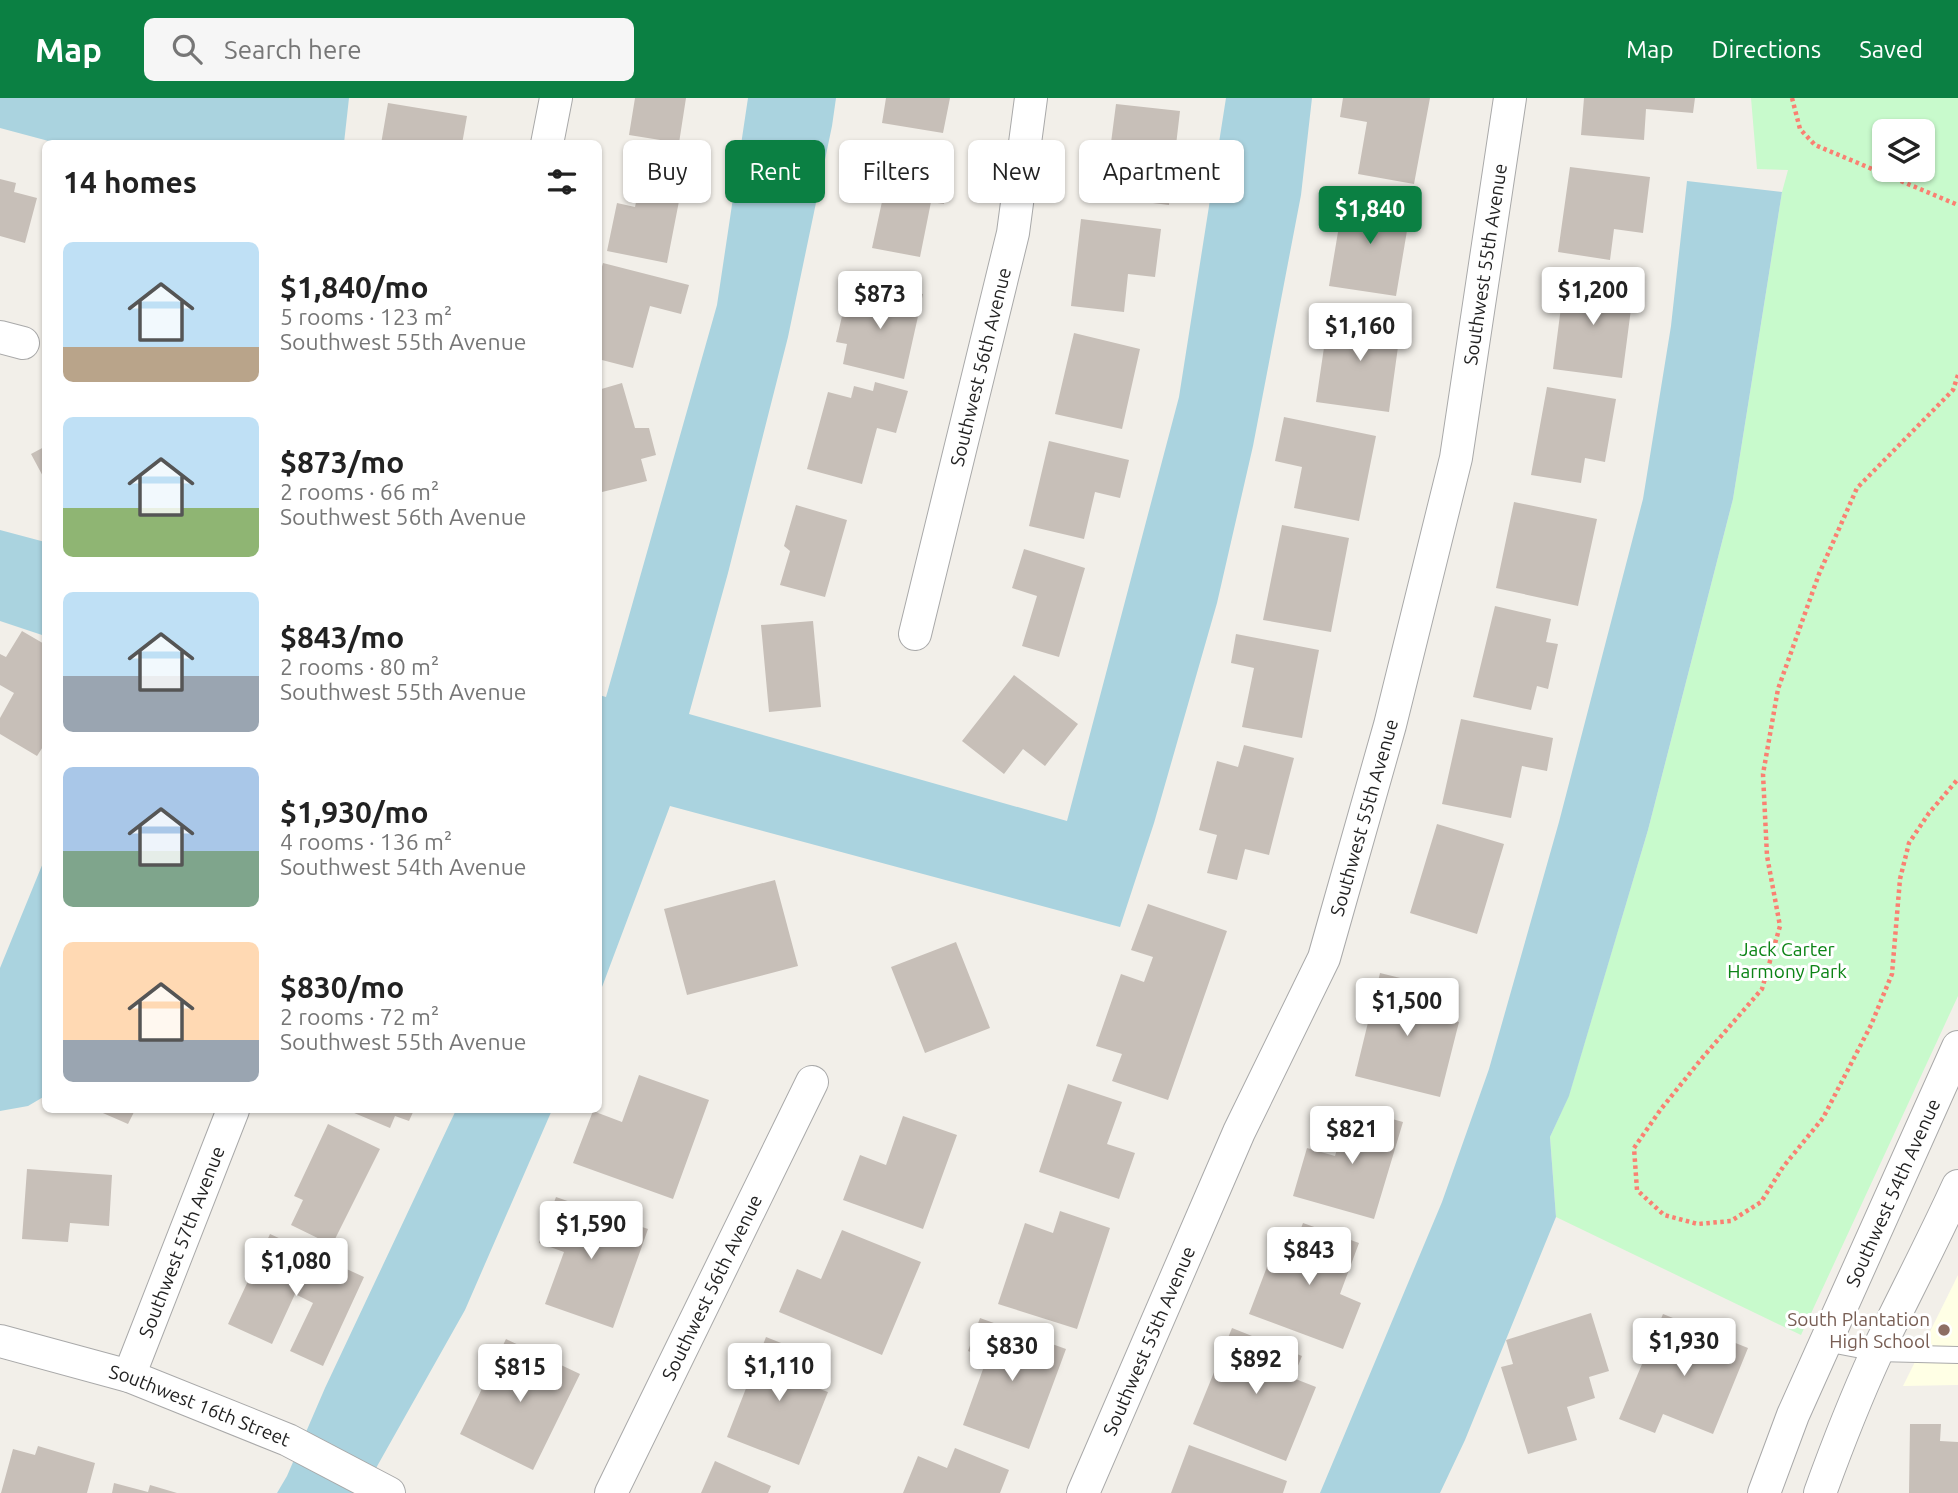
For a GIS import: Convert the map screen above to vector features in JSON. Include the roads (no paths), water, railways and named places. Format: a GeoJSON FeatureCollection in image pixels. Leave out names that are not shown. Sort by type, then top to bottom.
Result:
{"type":"FeatureCollection","features":[{"type":"Feature","properties":{"kind":"street"},"geometry":{"type":"LineString","coordinates":[[548,140],[556,98]]}},
{"type":"Feature","properties":{"kind":"street","name":"Southwest 56th Avenue"},"geometry":{"type":"LineString","coordinates":[[915,634],[1013,233],[1031,98]]}},
{"type":"Feature","properties":{"kind":"street","name":"Southwest 55th Avenue"},"geometry":{"type":"LineString","coordinates":[[1083,1493],[1239,1132],[1324,958],[1390,725],[1456,458],[1510,98]]}},
{"type":"Feature","properties":{"kind":"street","name":"Southwest 54th Avenue"},"geometry":{"type":"LineString","coordinates":[[1763,1493],[1793,1415],[1958,1047]]}},
{"type":"Feature","properties":{"kind":"street","name":"Southwest 56th Avenue"},"geometry":{"type":"LineString","coordinates":[[611,1493],[812,1082]]}},
{"type":"Feature","properties":{"kind":"street","name":"Southwest 57th Avenue"},"geometry":{"type":"LineString","coordinates":[[129,1376],[232,1113]]}},
{"type":"Feature","properties":{"kind":"street"},"geometry":{"type":"LineString","coordinates":[[1820,1493],[1845,1425],[1877,1353],[1924,1261],[1958,1186]]}},
{"type":"Feature","properties":{"kind":"street","name":"Southwest 16th Street"},"geometry":{"type":"LineString","coordinates":[[0,1340],[129,1376],[288,1440],[389,1493]]}},
{"type":"Feature","properties":{"kind":"lane"},"geometry":{"type":"LineString","coordinates":[[1825,1343],[1877,1353],[1958,1355]]}},
{"type":"Feature","properties":{"kind":"water"},"geometry":{"type":"Polygon","coordinates":[[[0,98],[349,98],[344,140],[45,140],[0,128],[0,98]]]}},
{"type":"Feature","properties":{"kind":"water"},"geometry":{"type":"Polygon","coordinates":[[[748,98],[836,98],[825,160],[825,140],[742,140],[748,98]]]}},
{"type":"Feature","properties":{"kind":"water"},"geometry":{"type":"Polygon","coordinates":[[[1226,98],[1312,98],[1301,195],[1253,446],[1217,603],[1154,823],[1120,927],[670,806],[602,987],[602,696],[606,697],[717,305],[732,203],[816,203],[788,337],[689,714],[1067,821],[1179,397],[1209,203],[1244,203],[1244,140],[1219,140],[1226,98]]]}},
{"type":"Feature","properties":{"kind":"water"},"geometry":{"type":"Polygon","coordinates":[[[1687,181],[1782,192],[1733,499],[1648,830],[1569,1096],[1550,1137],[1556,1217],[1465,1440],[1440,1493],[1320,1493],[1442,1202],[1489,1069],[1559,822],[1643,499],[1671,326],[1687,181]]]}},
{"type":"Feature","properties":{"kind":"water"},"geometry":{"type":"Polygon","coordinates":[[[0,530],[42,541],[42,635],[0,621],[0,530]]]}},
{"type":"Feature","properties":{"kind":"water"},"geometry":{"type":"Polygon","coordinates":[[[42,865],[42,1098],[28,1106],[0,1111],[0,968],[42,865]]]}},
{"type":"Feature","properties":{"kind":"water"},"geometry":{"type":"Polygon","coordinates":[[[455,1113],[551,1113],[465,1310],[362,1493],[277,1493],[455,1113]]]}},
{"type":"Feature","properties":{"kind":"place","name":"South Plantation High School"},"geometry":{"type":"Point","coordinates":[1944,1330]}},
{"type":"Feature","properties":{"kind":"park label","name":"Jack Carter Harmony Park"},"geometry":{"type":"Point","coordinates":[1787,960]}}]}
